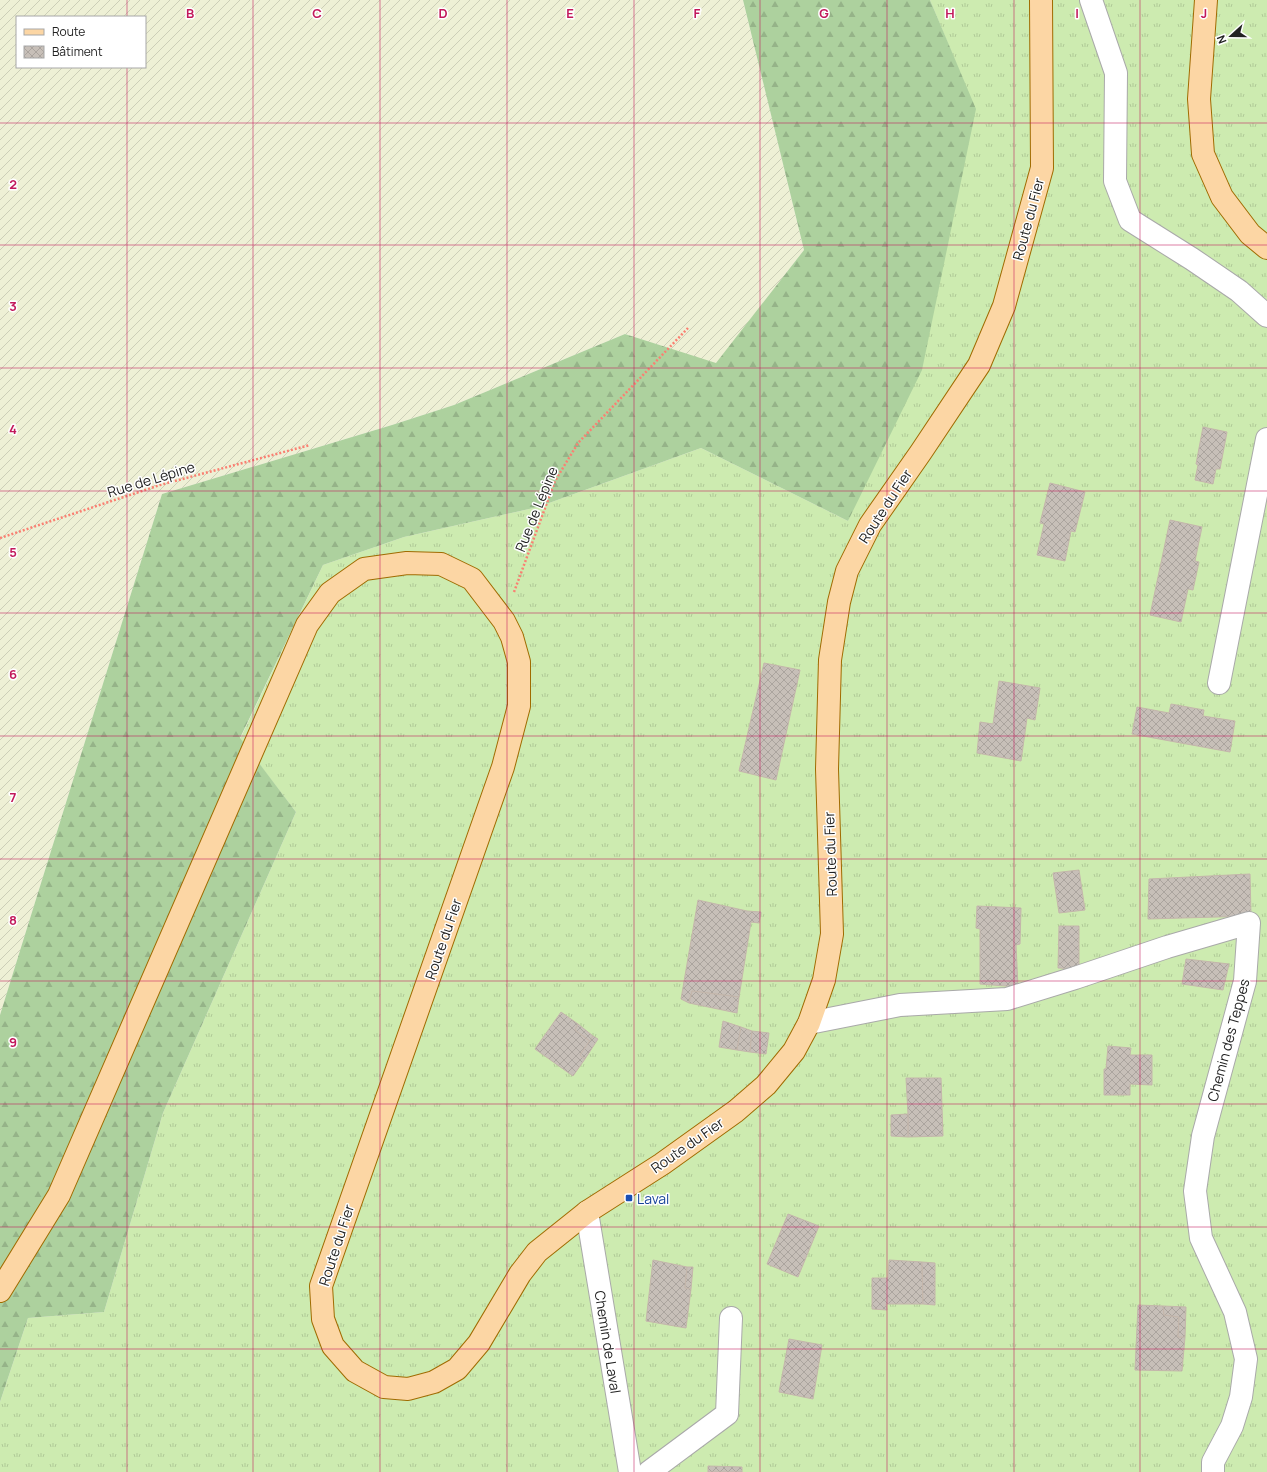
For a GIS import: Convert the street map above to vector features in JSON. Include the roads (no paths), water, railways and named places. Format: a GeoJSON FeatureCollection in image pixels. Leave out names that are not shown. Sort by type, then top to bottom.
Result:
{"type":"FeatureCollection","features":[{"type":"Feature","properties":{"kind":"main road","name":"Route du Fier"},"geometry":{"type":"LineString","coordinates":[[0,1291],[59,1194],[307,625],[330,593],[364,569],[407,563],[441,564],[472,579],[504,621],[512,637],[519,662],[519,706],[503,767],[321,1286],[323,1319],[333,1346],[355,1371],[384,1387],[408,1389],[434,1382],[457,1369],[479,1343],[520,1274],[537,1252],[587,1212],[662,1164],[736,1111],[766,1085],[790,1057],[809,1023],[824,980],[832,934],[827,769],[829,668],[840,602],[847,571],[870,525],[979,365],[1004,306],[1042,168],[1041,0]]}},
{"type":"Feature","properties":{"kind":"main road"},"geometry":{"type":"LineString","coordinates":[[1206,0],[1200,99],[1203,154],[1222,197],[1250,234],[1267,248]]}},
{"type":"Feature","properties":{"kind":"street"},"geometry":{"type":"LineString","coordinates":[[1091,0],[1116,73],[1116,181],[1130,220],[1239,291],[1267,316]]}},
{"type":"Feature","properties":{"kind":"street"},"geometry":{"type":"LineString","coordinates":[[1219,683],[1267,439]]}},
{"type":"Feature","properties":{"kind":"street","name":"Chemin des Teppes"},"geometry":{"type":"LineString","coordinates":[[809,1023],[900,1005],[1007,999],[1076,978],[1168,946],[1249,923],[1245,982],[1203,1136],[1195,1191],[1201,1238],[1234,1312],[1246,1359],[1241,1397],[1232,1426],[1213,1462],[1213,1472]]}},
{"type":"Feature","properties":{"kind":"street","name":"Chemin de Laval"},"geometry":{"type":"LineString","coordinates":[[587,1212],[630,1472]]}},
{"type":"Feature","properties":{"kind":"street"},"geometry":{"type":"LineString","coordinates":[[649,1472],[727,1414],[731,1318]]}},
{"type":"Feature","properties":{"kind":"place","name":"Laval"},"geometry":{"type":"Point","coordinates":[629,1198]}}]}
